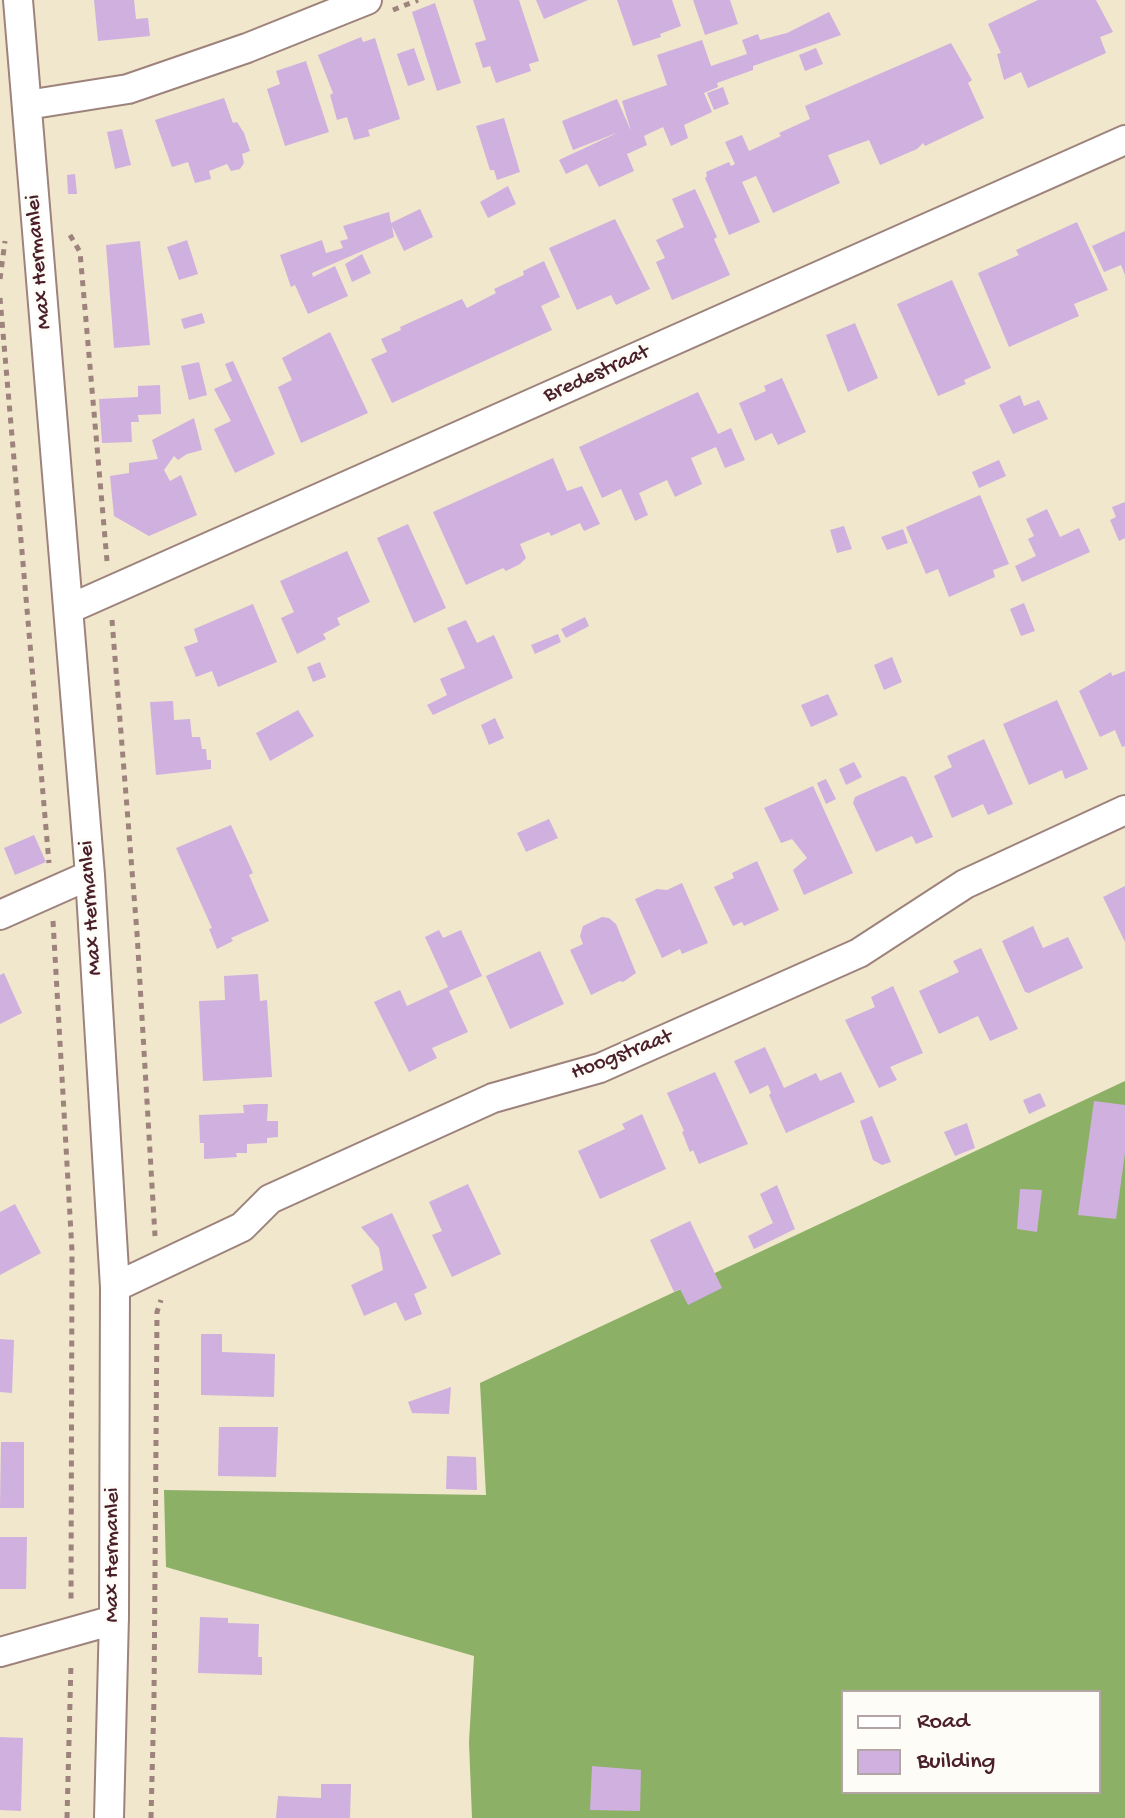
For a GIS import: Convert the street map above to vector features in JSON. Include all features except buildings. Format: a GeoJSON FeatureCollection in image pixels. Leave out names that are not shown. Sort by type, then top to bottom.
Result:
{"type":"FeatureCollection","features":[{"type":"Feature","properties":{"kind":"street","name":"Max Hermanlei"},"geometry":{"type":"LineString","coordinates":[[18,0],[90,875],[115,1287],[114,1620],[109,1818]]}},
{"type":"Feature","properties":{"kind":"street"},"geometry":{"type":"LineString","coordinates":[[27,105],[128,89],[247,48],[367,0]]}},
{"type":"Feature","properties":{"kind":"street","name":"Bredestraat"},"geometry":{"type":"LineString","coordinates":[[69,609],[1125,140]]}},
{"type":"Feature","properties":{"kind":"street","name":"Hoogstraat"},"geometry":{"type":"LineString","coordinates":[[115,1287],[242,1227],[270,1199],[493,1098],[600,1068],[859,953],[965,884],[1125,810]]}},
{"type":"Feature","properties":{"kind":"street"},"geometry":{"type":"LineString","coordinates":[[0,915],[90,875]]}},
{"type":"Feature","properties":{"kind":"street"},"geometry":{"type":"LineString","coordinates":[[0,1652],[114,1620]]}},
{"type":"Feature","properties":{"kind":"path"},"geometry":{"type":"LineString","coordinates":[[69,222],[70,236],[80,252],[108,574]]}},
{"type":"Feature","properties":{"kind":"path"},"geometry":{"type":"LineString","coordinates":[[0,279],[4,226]]}},
{"type":"Feature","properties":{"kind":"path"},"geometry":{"type":"LineString","coordinates":[[0,298],[50,876]]}},
{"type":"Feature","properties":{"kind":"path"},"geometry":{"type":"LineString","coordinates":[[111,610],[137,933],[155,1236],[159,1246]]}},
{"type":"Feature","properties":{"kind":"path"},"geometry":{"type":"LineString","coordinates":[[52,906],[72,1251],[71,1612]]}},
{"type":"Feature","properties":{"kind":"path"},"geometry":{"type":"LineString","coordinates":[[151,1818],[157,1312],[163,1296]]}},
{"type":"Feature","properties":{"kind":"path"},"geometry":{"type":"LineString","coordinates":[[67,1818],[71,1653]]}},
{"type":"Feature","properties":{"kind":"green space"},"geometry":{"type":"Polygon","coordinates":[[[1125,1081],[1125,1818],[472,1818],[469,1742],[474,1656],[166,1567],[164,1490],[486,1495],[480,1383],[1125,1081]]]}}]}
